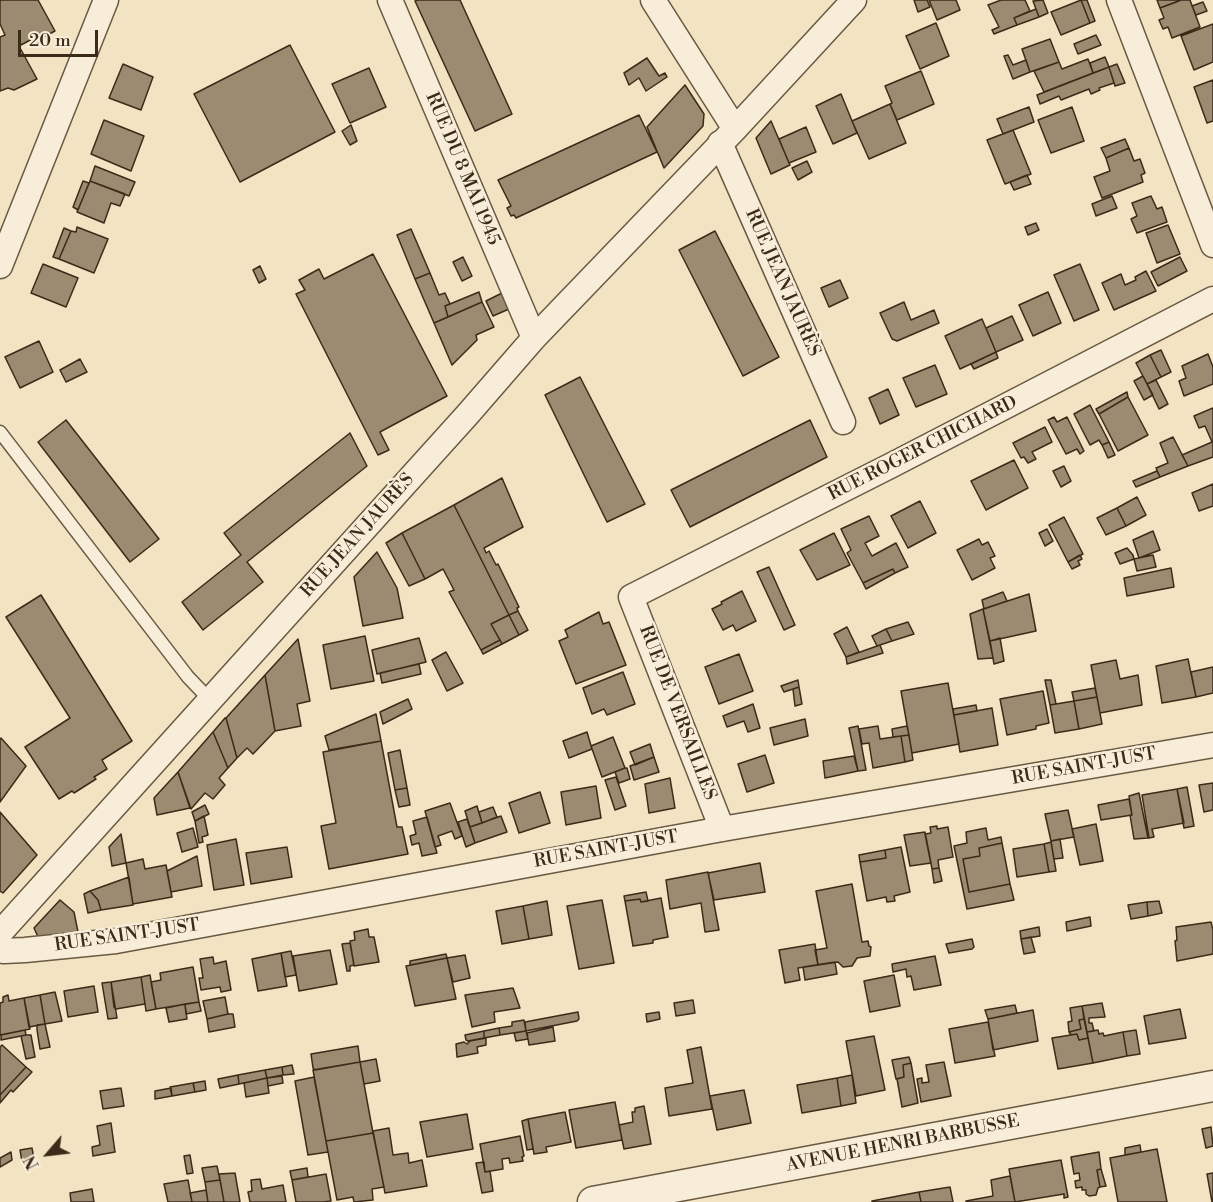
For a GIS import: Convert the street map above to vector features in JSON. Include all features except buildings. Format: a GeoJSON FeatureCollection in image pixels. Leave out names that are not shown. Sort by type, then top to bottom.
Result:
{"type":"FeatureCollection","features":[{"type":"Feature","properties":{"kind":"street"},"geometry":{"type":"LineString","coordinates":[[0,266],[106,0]]}},
{"type":"Feature","properties":{"kind":"street","name":"RUE DU 8 MAI 1945"},"geometry":{"type":"LineString","coordinates":[[390,0],[534,338]]}},
{"type":"Feature","properties":{"kind":"street"},"geometry":{"type":"LineString","coordinates":[[653,0],[727,136]]}},
{"type":"Feature","properties":{"kind":"street","name":"RUE JEAN JAURÈS"},"geometry":{"type":"LineString","coordinates":[[0,933],[534,338],[854,0]]}},
{"type":"Feature","properties":{"kind":"street"},"geometry":{"type":"LineString","coordinates":[[1119,0],[1213,245]]}},
{"type":"Feature","properties":{"kind":"street","name":"RUE JEAN JAURÈS"},"geometry":{"type":"LineString","coordinates":[[727,136],[843,422]]}},
{"type":"Feature","properties":{"kind":"street","name":"RUE ROGER CHICHARD"},"geometry":{"type":"LineString","coordinates":[[632,597],[1213,299]]}},
{"type":"Feature","properties":{"kind":"street","name":"RUE DE VERSAILLES"},"geometry":{"type":"LineString","coordinates":[[632,597],[722,829]]}},
{"type":"Feature","properties":{"kind":"street","name":"RUE SAINT-JUST"},"geometry":{"type":"LineString","coordinates":[[0,946],[4,951],[116,941],[722,829],[1213,745]]}},
{"type":"Feature","properties":{"kind":"street","name":"AVENUE HENRI BARBUSSE"},"geometry":{"type":"LineString","coordinates":[[593,1202],[1213,1086]]}},
{"type":"Feature","properties":{"kind":"lane"},"geometry":{"type":"LineString","coordinates":[[0,432],[188,677],[210,700]]}}]}
